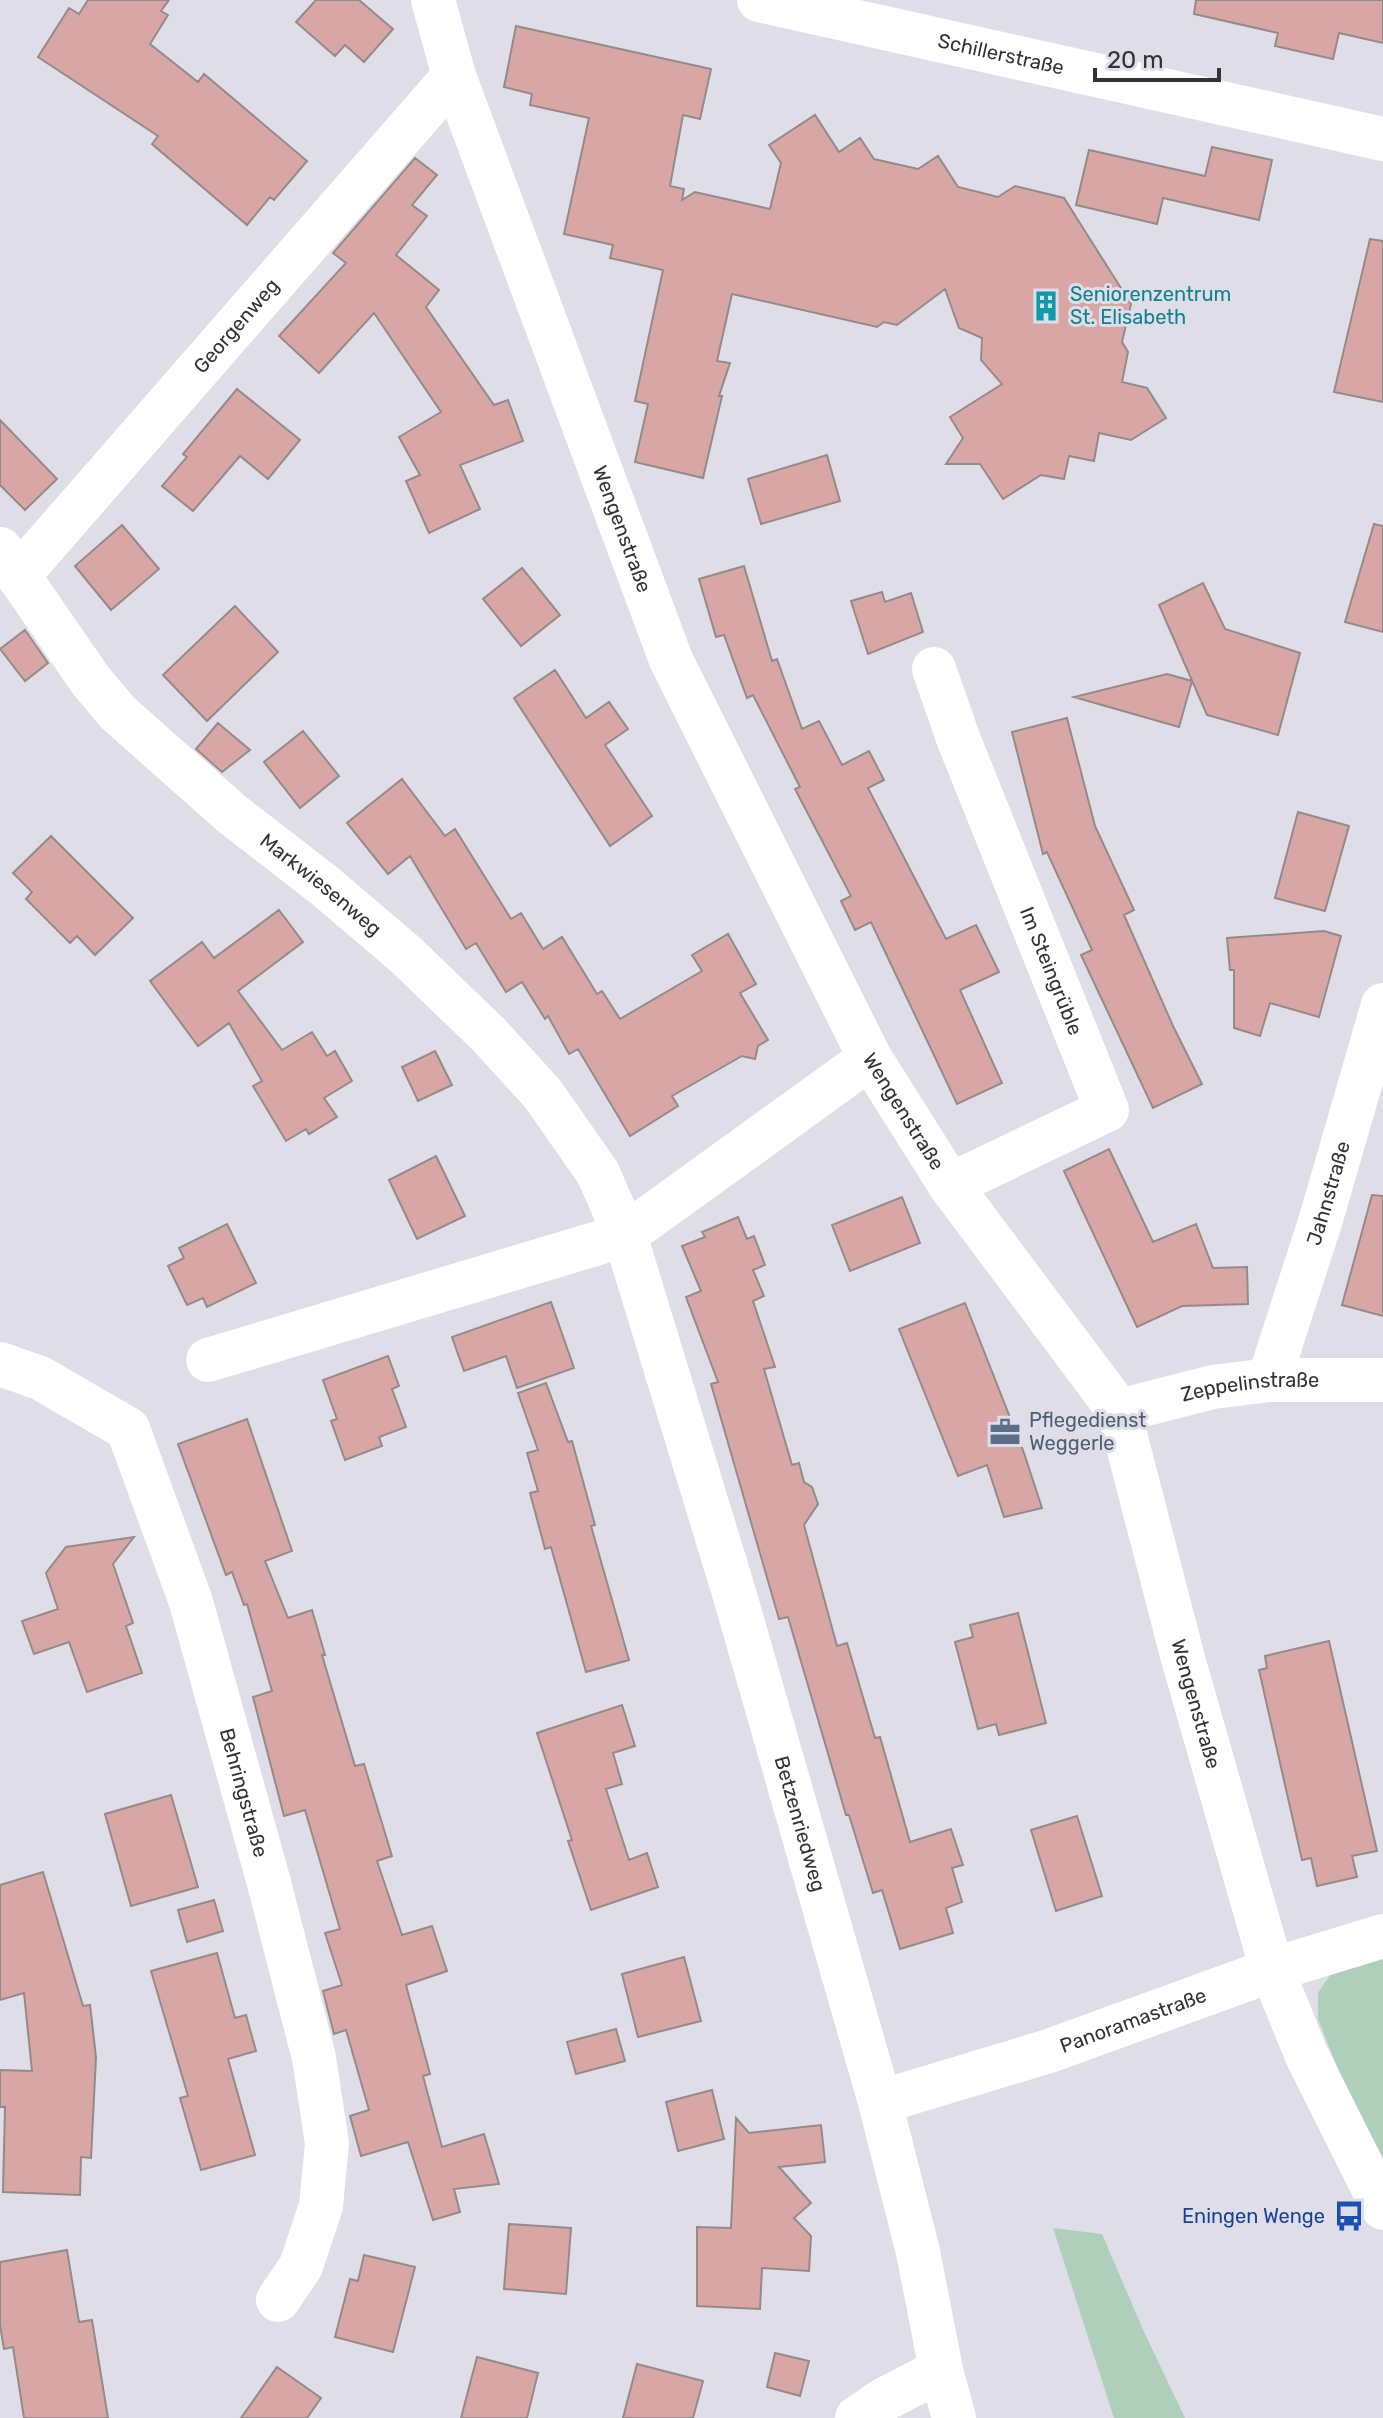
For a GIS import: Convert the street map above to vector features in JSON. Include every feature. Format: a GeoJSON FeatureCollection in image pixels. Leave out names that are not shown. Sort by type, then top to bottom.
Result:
{"type":"FeatureCollection","features":[{"type":"Feature","properties":{"kind":"street","name":"Wengenstraße"},"geometry":{"type":"LineString","coordinates":[[433,0],[454,76],[671,660],[870,1058],[950,1185],[1119,1411],[1182,1655],[1272,1970],[1307,2056],[1383,2208]]}},
{"type":"Feature","properties":{"kind":"street","name":"Schillerstraße"},"geometry":{"type":"LineString","coordinates":[[759,0],[1383,139]]}},
{"type":"Feature","properties":{"kind":"street","name":"Georgenweg"},"geometry":{"type":"LineString","coordinates":[[9,563],[454,76]]}},
{"type":"Feature","properties":{"kind":"street","name":"Markwiesenweg"},"geometry":{"type":"LineString","coordinates":[[9,563],[91,681],[118,713],[232,814],[325,886],[406,955],[489,1035],[542,1093],[598,1173],[625,1235]]}},
{"type":"Feature","properties":{"kind":"street","name":"Im Steingrüble"},"geometry":{"type":"LineString","coordinates":[[934,669],[1107,1110],[950,1185]]}},
{"type":"Feature","properties":{"kind":"street","name":"Jahnstraße"},"geometry":{"type":"LineString","coordinates":[[1269,1380],[1317,1233],[1383,1005]]}},
{"type":"Feature","properties":{"kind":"street"},"geometry":{"type":"LineString","coordinates":[[208,1360],[625,1235],[870,1058]]}},
{"type":"Feature","properties":{"kind":"street","name":"Betzenriedweg"},"geometry":{"type":"LineString","coordinates":[[625,1235],[730,1581],[880,2102],[918,2252],[941,2370],[954,2418]]}},
{"type":"Feature","properties":{"kind":"street","name":"Behringstraße"},"geometry":{"type":"LineString","coordinates":[[0,1364],[40,1378],[128,1429],[191,1602],[314,2058],[327,2143],[321,2206],[301,2266],[278,2300]]}},
{"type":"Feature","properties":{"kind":"street","name":"Zeppelinstraße"},"geometry":{"type":"LineString","coordinates":[[1119,1411],[1213,1387],[1269,1380],[1383,1380]]}},
{"type":"Feature","properties":{"kind":"street","name":"Panoramastraße"},"geometry":{"type":"LineString","coordinates":[[880,2102],[1049,2051],[1272,1970],[1383,1936]]}},
{"type":"Feature","properties":{"kind":"street"},"geometry":{"type":"LineString","coordinates":[[857,2418],[885,2399],[941,2370]]}},
{"type":"Feature","properties":{"kind":"green space"},"geometry":{"type":"Polygon","coordinates":[[[1383,1956],[1383,2167],[1318,2019],[1318,1993],[1332,1972],[1383,1956]]]}},
{"type":"Feature","properties":{"kind":"green space"},"geometry":{"type":"Polygon","coordinates":[[[1053,2228],[1102,2234],[1185,2418],[1114,2418],[1053,2228]]]}},
{"type":"Feature","properties":{"kind":"building"},"geometry":{"type":"Polygon","coordinates":[[[88,0],[169,0],[161,11],[168,15],[150,44],[198,82],[204,74],[307,161],[274,200],[270,197],[247,225],[152,144],[158,136],[38,57],[69,8],[79,14],[88,0]]]}},
{"type":"Feature","properties":{"kind":"building"},"geometry":{"type":"Polygon","coordinates":[[[316,0],[359,0],[393,29],[364,62],[345,45],[335,56],[296,22],[316,0]]]}},
{"type":"Feature","properties":{"kind":"building"},"geometry":{"type":"Polygon","coordinates":[[[1196,0],[1383,0],[1383,43],[1339,33],[1333,59],[1275,46],[1278,33],[1194,14],[1196,0]]]}},
{"type":"Feature","properties":{"kind":"building"},"geometry":{"type":"Polygon","coordinates":[[[516,26],[711,69],[700,119],[683,115],[670,186],[684,189],[682,200],[695,192],[770,209],[781,163],[769,145],[815,115],[839,152],[860,138],[874,159],[918,169],[938,156],[958,187],[998,197],[1015,186],[1064,198],[1131,304],[1122,342],[1128,352],[1122,382],[1147,388],[1166,418],[1131,440],[1099,433],[1094,461],[1069,456],[1064,479],[1041,475],[1003,499],[980,464],[946,464],[963,438],[950,417],[1002,384],[981,360],[982,338],[959,328],[945,289],[897,325],[884,322],[877,327],[732,294],[717,361],[730,363],[719,396],[722,396],[703,478],[635,462],[648,404],[635,401],[663,270],[610,258],[613,245],[564,234],[589,118],[530,105],[532,94],[504,87],[516,26]]]}},
{"type":"Feature","properties":{"kind":"building"},"geometry":{"type":"Polygon","coordinates":[[[1212,147],[1272,160],[1259,220],[1163,198],[1157,224],[1076,205],[1089,150],[1205,176],[1212,147]]]}},
{"type":"Feature","properties":{"kind":"building"},"geometry":{"type":"Polygon","coordinates":[[[415,158],[437,175],[412,205],[427,216],[396,255],[439,290],[426,307],[494,405],[508,400],[523,441],[460,465],[480,509],[429,533],[406,481],[420,475],[399,437],[441,412],[374,313],[319,373],[279,336],[346,263],[333,253],[415,158]]]}},
{"type":"Feature","properties":{"kind":"building"},"geometry":{"type":"Polygon","coordinates":[[[1370,239],[1383,241],[1383,402],[1334,392],[1370,239]]]}},
{"type":"Feature","properties":{"kind":"building"},"geometry":{"type":"Polygon","coordinates":[[[237,389],[300,440],[268,479],[240,456],[193,511],[162,486],[187,457],[183,454],[237,389]]]}},
{"type":"Feature","properties":{"kind":"building"},"geometry":{"type":"Polygon","coordinates":[[[0,420],[57,479],[25,510],[0,485],[0,420]]]}},
{"type":"Feature","properties":{"kind":"building"},"geometry":{"type":"Polygon","coordinates":[[[827,455],[840,501],[761,524],[748,479],[827,455]]]}},
{"type":"Feature","properties":{"kind":"building"},"geometry":{"type":"Polygon","coordinates":[[[1374,524],[1383,526],[1383,632],[1345,622],[1374,524]]]}},
{"type":"Feature","properties":{"kind":"building"},"geometry":{"type":"Polygon","coordinates":[[[122,525],[159,569],[111,610],[75,566],[122,525]]]}},
{"type":"Feature","properties":{"kind":"building"},"geometry":{"type":"Polygon","coordinates":[[[744,566],[772,661],[777,659],[802,729],[819,721],[842,765],[869,751],[884,780],[868,788],[946,939],[976,925],[999,972],[960,990],[1002,1083],[957,1104],[871,922],[855,930],[841,901],[851,896],[795,789],[800,787],[753,695],[747,698],[724,635],[716,637],[699,579],[744,566]]]}},
{"type":"Feature","properties":{"kind":"building"},"geometry":{"type":"Polygon","coordinates":[[[522,568],[560,615],[521,646],[483,599],[522,568]]]}},
{"type":"Feature","properties":{"kind":"building"},"geometry":{"type":"Polygon","coordinates":[[[1203,583],[1225,629],[1300,653],[1278,735],[1207,715],[1159,605],[1203,583]]]}},
{"type":"Feature","properties":{"kind":"building"},"geometry":{"type":"Polygon","coordinates":[[[882,592],[885,602],[911,593],[923,632],[868,654],[851,601],[882,592]]]}},
{"type":"Feature","properties":{"kind":"building"},"geometry":{"type":"Polygon","coordinates":[[[235,606],[278,652],[207,721],[163,675],[235,606]]]}},
{"type":"Feature","properties":{"kind":"building"},"geometry":{"type":"Polygon","coordinates":[[[25,630],[48,663],[25,681],[0,649],[25,630]]]}},
{"type":"Feature","properties":{"kind":"building"},"geometry":{"type":"Polygon","coordinates":[[[555,670],[586,718],[609,702],[628,729],[605,745],[652,816],[610,846],[514,698],[555,670]]]}},
{"type":"Feature","properties":{"kind":"building"},"geometry":{"type":"Polygon","coordinates":[[[1167,674],[1192,681],[1179,727],[1074,697],[1167,674]]]}},
{"type":"Feature","properties":{"kind":"building"},"geometry":{"type":"Polygon","coordinates":[[[1067,718],[1095,826],[1134,910],[1124,915],[1202,1084],[1153,1108],[1081,955],[1092,950],[1047,852],[1043,854],[1012,732],[1067,718]]]}},
{"type":"Feature","properties":{"kind":"building"},"geometry":{"type":"Polygon","coordinates":[[[218,723],[250,750],[222,772],[196,749],[218,723]]]}},
{"type":"Feature","properties":{"kind":"building"},"geometry":{"type":"Polygon","coordinates":[[[303,731],[339,776],[300,808],[264,762],[303,731]]]}},
{"type":"Feature","properties":{"kind":"building"},"geometry":{"type":"Polygon","coordinates":[[[402,779],[445,836],[455,829],[511,919],[521,913],[543,949],[562,937],[597,994],[602,991],[620,1019],[702,971],[692,955],[728,934],[756,984],[740,993],[768,1040],[758,1046],[755,1059],[742,1056],[672,1096],[678,1106],[630,1136],[578,1049],[569,1054],[548,1016],[545,1019],[522,982],[506,992],[476,943],[466,949],[410,856],[388,874],[347,823],[402,779]]]}},
{"type":"Feature","properties":{"kind":"building"},"geometry":{"type":"Polygon","coordinates":[[[1298,812],[1349,826],[1325,911],[1275,898],[1298,812]]]}},
{"type":"Feature","properties":{"kind":"building"},"geometry":{"type":"Polygon","coordinates":[[[51,836],[133,918],[95,955],[77,936],[70,943],[26,899],[32,892],[13,873],[51,836]]]}},
{"type":"Feature","properties":{"kind":"building"},"geometry":{"type":"Polygon","coordinates":[[[279,910],[303,942],[238,991],[282,1050],[312,1032],[327,1056],[335,1051],[352,1081],[324,1098],[337,1117],[309,1134],[306,1129],[286,1141],[253,1086],[262,1081],[229,1023],[198,1046],[150,981],[202,942],[214,958],[279,910]]]}},
{"type":"Feature","properties":{"kind":"building"},"geometry":{"type":"Polygon","coordinates":[[[1324,931],[1341,936],[1319,1017],[1270,1003],[1260,1036],[1234,1028],[1234,970],[1230,970],[1227,938],[1324,931]]]}},
{"type":"Feature","properties":{"kind":"building"},"geometry":{"type":"Polygon","coordinates":[[[435,1051],[452,1085],[418,1101],[402,1067],[435,1051]]]}},
{"type":"Feature","properties":{"kind":"building"},"geometry":{"type":"Polygon","coordinates":[[[1109,1149],[1153,1242],[1196,1224],[1213,1268],[1247,1267],[1248,1304],[1182,1306],[1137,1327],[1064,1171],[1109,1149]]]}},
{"type":"Feature","properties":{"kind":"building"},"geometry":{"type":"Polygon","coordinates":[[[436,1156],[465,1216],[417,1239],[389,1180],[436,1156]]]}},
{"type":"Feature","properties":{"kind":"building"},"geometry":{"type":"Polygon","coordinates":[[[1372,1195],[1383,1196],[1383,1316],[1342,1305],[1372,1195]]]}},
{"type":"Feature","properties":{"kind":"building"},"geometry":{"type":"Polygon","coordinates":[[[902,1197],[920,1243],[850,1271],[832,1225],[902,1197]]]}},
{"type":"Feature","properties":{"kind":"building"},"geometry":{"type":"Polygon","coordinates":[[[738,1217],[747,1239],[754,1236],[765,1265],[753,1270],[764,1296],[753,1301],[775,1367],[764,1369],[792,1465],[799,1463],[804,1482],[812,1487],[818,1504],[804,1525],[837,1646],[847,1643],[875,1738],[880,1737],[910,1842],[951,1829],[963,1865],[952,1868],[962,1902],[946,1908],[953,1933],[900,1949],[882,1890],[873,1893],[849,1815],[846,1815],[788,1617],[779,1619],[711,1384],[718,1382],[686,1297],[701,1291],[682,1246],[705,1237],[702,1232],[738,1217]]]}},
{"type":"Feature","properties":{"kind":"building"},"geometry":{"type":"Polygon","coordinates":[[[227,1224],[256,1283],[207,1307],[203,1298],[187,1305],[168,1266],[184,1258],[179,1248],[227,1224]]]}},
{"type":"Feature","properties":{"kind":"building"},"geometry":{"type":"Polygon","coordinates":[[[551,1302],[574,1368],[517,1388],[506,1356],[464,1371],[452,1337],[551,1302]]]}},
{"type":"Feature","properties":{"kind":"building"},"geometry":{"type":"Polygon","coordinates":[[[965,1303],[1024,1453],[1042,1508],[1004,1517],[987,1465],[958,1476],[899,1329],[965,1303]]]}},
{"type":"Feature","properties":{"kind":"building"},"geometry":{"type":"Polygon","coordinates":[[[388,1356],[399,1386],[392,1389],[406,1427],[379,1437],[382,1446],[345,1460],[331,1421],[337,1419],[323,1380],[388,1356]]]}},
{"type":"Feature","properties":{"kind":"building"},"geometry":{"type":"Polygon","coordinates":[[[546,1383],[568,1442],[572,1441],[595,1525],[591,1526],[629,1660],[586,1672],[551,1547],[545,1549],[530,1493],[538,1491],[527,1453],[538,1450],[518,1393],[546,1383]]]}},
{"type":"Feature","properties":{"kind":"building"},"geometry":{"type":"Polygon","coordinates":[[[247,1419],[292,1551],[265,1561],[288,1618],[312,1610],[355,1766],[364,1764],[392,1856],[377,1861],[402,1935],[432,1926],[447,1971],[406,1985],[430,2074],[423,2076],[442,2147],[484,2134],[499,2184],[454,2189],[460,2212],[433,2220],[408,2142],[361,2156],[350,2116],[369,2110],[346,2030],[334,2034],[323,1991],[342,1985],[325,1933],[340,1929],[305,1810],[284,1816],[253,1697],[272,1691],[247,1604],[244,1605],[232,1572],[226,1575],[178,1444],[247,1419]]]}},
{"type":"Feature","properties":{"kind":"building"},"geometry":{"type":"Polygon","coordinates":[[[134,1537],[113,1564],[133,1623],[126,1626],[142,1673],[87,1692],[69,1642],[34,1654],[22,1621],[58,1609],[46,1573],[66,1547],[134,1537]]]}},
{"type":"Feature","properties":{"kind":"building"},"geometry":{"type":"Polygon","coordinates":[[[1018,1613],[1046,1723],[999,1735],[996,1724],[978,1729],[955,1642],[973,1637],[970,1625],[1018,1613]]]}},
{"type":"Feature","properties":{"kind":"building"},"geometry":{"type":"Polygon","coordinates":[[[1329,1641],[1377,1851],[1352,1856],[1357,1877],[1317,1886],[1311,1858],[1302,1860],[1259,1670],[1267,1668],[1265,1656],[1329,1641]]]}},
{"type":"Feature","properties":{"kind":"building"},"geometry":{"type":"Polygon","coordinates":[[[622,1705],[635,1746],[613,1753],[622,1784],[606,1789],[629,1860],[647,1853],[658,1887],[591,1910],[537,1733],[622,1705]]]}},
{"type":"Feature","properties":{"kind":"building"},"geometry":{"type":"Polygon","coordinates":[[[171,1795],[198,1887],[131,1906],[105,1814],[171,1795]]]}},
{"type":"Feature","properties":{"kind":"building"},"geometry":{"type":"Polygon","coordinates":[[[1077,1816],[1102,1896],[1056,1911],[1031,1830],[1077,1816]]]}},
{"type":"Feature","properties":{"kind":"building"},"geometry":{"type":"Polygon","coordinates":[[[43,1872],[83,2006],[90,2005],[96,2057],[91,2158],[81,2157],[80,2195],[3,2192],[5,2107],[0,2107],[0,2070],[32,2071],[24,1993],[0,2000],[0,1885],[43,1872]]]}},
{"type":"Feature","properties":{"kind":"building"},"geometry":{"type":"Polygon","coordinates":[[[214,1900],[223,1931],[187,1942],[178,1910],[214,1900]]]}},
{"type":"Feature","properties":{"kind":"building"},"geometry":{"type":"Polygon","coordinates":[[[217,1953],[235,2018],[246,2015],[256,2051],[228,2059],[255,2155],[201,2170],[180,2098],[188,2096],[151,1971],[217,1953]]]}},
{"type":"Feature","properties":{"kind":"building"},"geometry":{"type":"Polygon","coordinates":[[[684,1957],[701,2021],[638,2037],[622,1974],[684,1957]]]}},
{"type":"Feature","properties":{"kind":"building"},"geometry":{"type":"Polygon","coordinates":[[[616,2029],[625,2061],[576,2074],[567,2042],[616,2029]]]}},
{"type":"Feature","properties":{"kind":"building"},"geometry":{"type":"Polygon","coordinates":[[[712,2090],[724,2139],[678,2151],[666,2102],[712,2090]]]}},
{"type":"Feature","properties":{"kind":"building"},"geometry":{"type":"Polygon","coordinates":[[[736,2118],[749,2133],[821,2125],[825,2162],[779,2167],[811,2203],[794,2218],[811,2236],[809,2271],[762,2268],[760,2309],[697,2306],[697,2227],[731,2228],[736,2118]]]}},
{"type":"Feature","properties":{"kind":"building"},"geometry":{"type":"Polygon","coordinates":[[[509,2224],[571,2228],[566,2294],[504,2289],[509,2224]]]}},
{"type":"Feature","properties":{"kind":"building"},"geometry":{"type":"Polygon","coordinates":[[[67,2250],[79,2322],[92,2320],[108,2418],[24,2418],[13,2347],[4,2349],[0,2325],[0,2262],[67,2250]]]}},
{"type":"Feature","properties":{"kind":"building"},"geometry":{"type":"Polygon","coordinates":[[[364,2255],[415,2267],[393,2352],[335,2337],[350,2279],[358,2281],[364,2255]]]}},
{"type":"Feature","properties":{"kind":"building"},"geometry":{"type":"Polygon","coordinates":[[[775,2353],[809,2361],[800,2396],[767,2387],[775,2353]]]}},
{"type":"Feature","properties":{"kind":"building"},"geometry":{"type":"Polygon","coordinates":[[[477,2357],[538,2373],[527,2418],[461,2418],[477,2357]]]}},
{"type":"Feature","properties":{"kind":"building"},"geometry":{"type":"Polygon","coordinates":[[[637,2364],[703,2381],[693,2418],[623,2418],[637,2364]]]}},
{"type":"Feature","properties":{"kind":"building"},"geometry":{"type":"Polygon","coordinates":[[[277,2367],[321,2398],[307,2418],[241,2418],[277,2367]]]}},
{"type":"Feature","properties":{"kind":"place","name":"Seniorenzentrum St. Elisabeth"},"geometry":{"type":"Point","coordinates":[1046,306]}},
{"type":"Feature","properties":{"kind":"place","name":"Pflegedienst Weggerle"},"geometry":{"type":"Point","coordinates":[1005,1432]}},
{"type":"Feature","properties":{"kind":"place","name":"Eningen Wenge"},"geometry":{"type":"Point","coordinates":[1349,2216]}}]}
